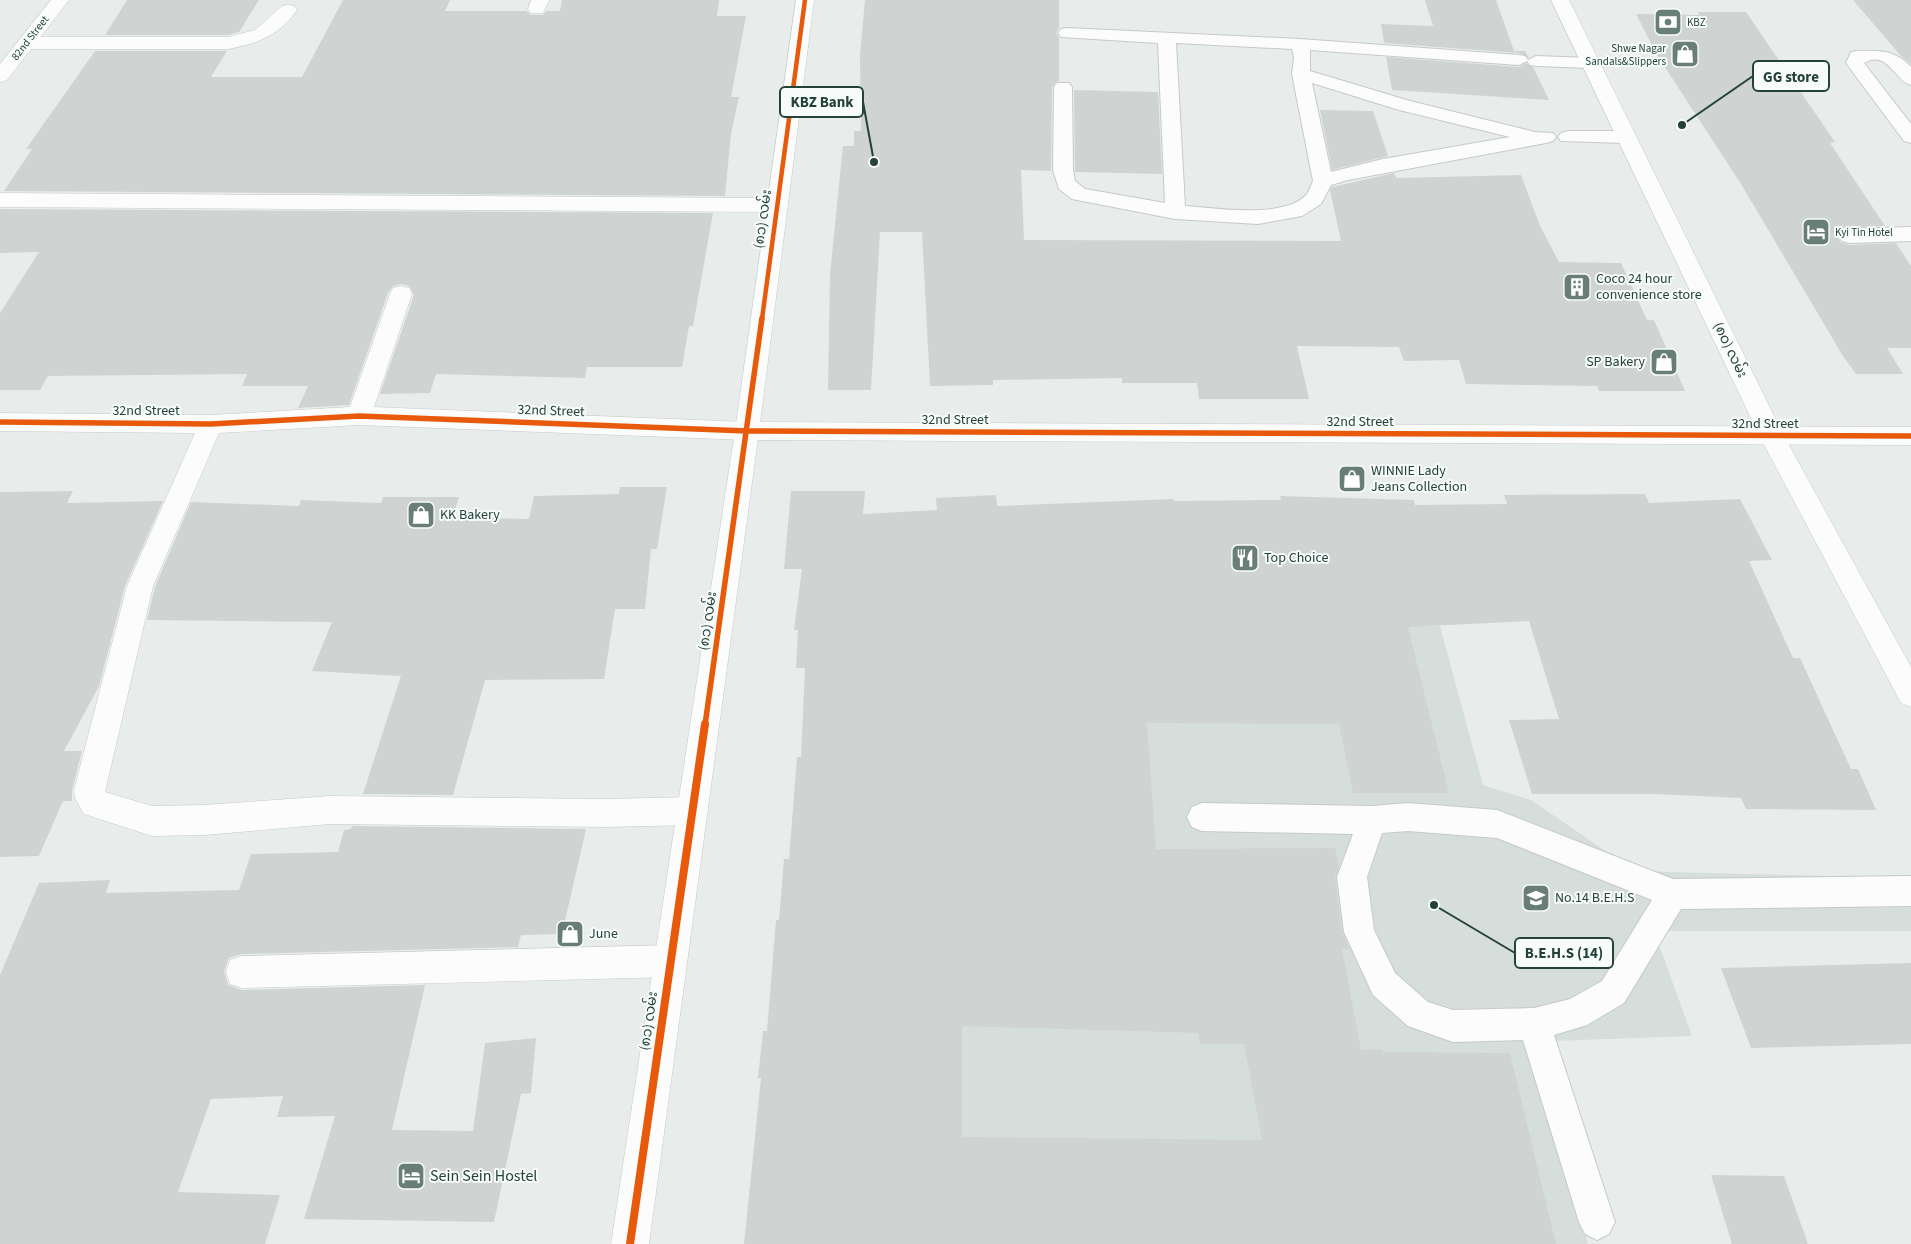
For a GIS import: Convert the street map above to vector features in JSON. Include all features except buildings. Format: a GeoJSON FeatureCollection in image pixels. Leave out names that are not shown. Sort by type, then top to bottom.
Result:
{"type":"FeatureCollection","features":[{"type":"Feature","properties":{"kind":"street","name":"82nd Street"},"geometry":{"type":"LineString","coordinates":[[0,76],[60,0]]}},
{"type":"Feature","properties":{"kind":"street","name":"(၈၁) လမ်း"},"geometry":{"type":"LineString","coordinates":[[630,1244],[747,431],[805,0]]}},
{"type":"Feature","properties":{"kind":"street","name":"(၈၀) လမ်း"},"geometry":{"type":"LineString","coordinates":[[1560,0],[1772,436],[1911,694]]}},
{"type":"Feature","properties":{"kind":"street"},"geometry":{"type":"LineString","coordinates":[[27,43],[228,43],[250,40],[266,33],[288,10]]}},
{"type":"Feature","properties":{"kind":"street"},"geometry":{"type":"LineString","coordinates":[[0,200],[777,205]]}},
{"type":"Feature","properties":{"kind":"street"},"geometry":{"type":"LineString","coordinates":[[359,416],[401,294]]}},
{"type":"Feature","properties":{"kind":"street","name":"32nd Street"},"geometry":{"type":"LineString","coordinates":[[0,422],[212,424],[359,416],[747,431],[1911,436]]}},
{"type":"Feature","properties":{"kind":"street"},"geometry":{"type":"LineString","coordinates":[[212,424],[140,586],[89,790],[90,798],[95,804],[152,822],[205,820],[330,810],[693,812]]}},
{"type":"Feature","properties":{"kind":"street"},"geometry":{"type":"LineString","coordinates":[[242,972],[671,961]]}},
{"type":"Feature","properties":{"kind":"lane"},"geometry":{"type":"LineString","coordinates":[[1067,33],[1300,44],[1527,61],[1590,63]]}},
{"type":"Feature","properties":{"kind":"lane"},"geometry":{"type":"LineString","coordinates":[[1167,37],[1175,212]]}},
{"type":"Feature","properties":{"kind":"lane"},"geometry":{"type":"LineString","coordinates":[[1063,87],[1063,170],[1066,184],[1079,194],[1175,212],[1258,217],[1295,211],[1314,199],[1323,181],[1301,74],[1303,58],[1300,44]]}},
{"type":"Feature","properties":{"kind":"lane"},"geometry":{"type":"LineString","coordinates":[[1911,80],[1898,61],[1887,56],[1857,56],[1855,63],[1911,137]]}},
{"type":"Feature","properties":{"kind":"lane"},"geometry":{"type":"LineString","coordinates":[[1301,74],[1406,106],[1473,120],[1538,137],[1488,149],[1366,168],[1323,181]]}},
{"type":"Feature","properties":{"kind":"lane"},"geometry":{"type":"LineString","coordinates":[[1568,137],[1626,137]]}},
{"type":"Feature","properties":{"kind":"lane"},"geometry":{"type":"LineString","coordinates":[[1849,236],[1911,234]]}},
{"type":"Feature","properties":{"kind":"lane"},"geometry":{"type":"LineString","coordinates":[[1202,816],[1372,820],[1408,817],[1497,824],[1673,894],[1911,892]]}},
{"type":"Feature","properties":{"kind":"lane"},"geometry":{"type":"LineString","coordinates":[[1372,820],[1352,877],[1359,932],[1384,984],[1419,1015],[1452,1026],[1534,1024],[1576,1014],[1613,992],[1673,894]]}},
{"type":"Feature","properties":{"kind":"lane"},"geometry":{"type":"LineString","coordinates":[[1534,1024],[1597,1222]]}},
{"type":"Feature","properties":{"kind":"shaded area"},"geometry":{"type":"Polygon","coordinates":[[[961,616],[1440,626],[1483,785],[1531,800],[1635,871],[1911,878],[1911,931],[1654,931],[1692,1036],[1525,1042],[1588,1244],[952,1244],[961,616]]]}},
{"type":"Feature","properties":{"kind":"cycle path"},"geometry":{"type":"LineString","coordinates":[[630,1244],[747,431],[805,0]]}},
{"type":"Feature","properties":{"kind":"cycle path"},"geometry":{"type":"LineString","coordinates":[[0,422],[211,424],[359,416],[747,431],[1911,436]]}},
{"type":"Feature","properties":{"kind":"place","name":"KBZ"},"geometry":{"type":"Point","coordinates":[1668,22]}},
{"type":"Feature","properties":{"kind":"place","name":"Shwe Nagar Sandals&Slippers"},"geometry":{"type":"Point","coordinates":[1685,54]}},
{"type":"Feature","properties":{"kind":"place","name":"GG store"},"geometry":{"type":"Point","coordinates":[1682,125]}},
{"type":"Feature","properties":{"kind":"place","name":"KBZ Bank"},"geometry":{"type":"Point","coordinates":[874,162]}},
{"type":"Feature","properties":{"kind":"place","name":"Kyi Tin Hotel"},"geometry":{"type":"Point","coordinates":[1816,232]}},
{"type":"Feature","properties":{"kind":"place","name":"Coco 24 hour convenience store"},"geometry":{"type":"Point","coordinates":[1577,287]}},
{"type":"Feature","properties":{"kind":"place","name":"SP Bakery"},"geometry":{"type":"Point","coordinates":[1664,362]}},
{"type":"Feature","properties":{"kind":"place","name":"WINNIE Lady Jeans Collection"},"geometry":{"type":"Point","coordinates":[1352,479]}},
{"type":"Feature","properties":{"kind":"place","name":"KK Bakery"},"geometry":{"type":"Point","coordinates":[421,515]}},
{"type":"Feature","properties":{"kind":"place","name":"Top Choice"},"geometry":{"type":"Point","coordinates":[1245,558]}},
{"type":"Feature","properties":{"kind":"place","name":"No.14 B.E.H.S"},"geometry":{"type":"Point","coordinates":[1536,898]}},
{"type":"Feature","properties":{"kind":"place","name":"B.E.H.S (14)"},"geometry":{"type":"Point","coordinates":[1434,905]}},
{"type":"Feature","properties":{"kind":"place","name":"June"},"geometry":{"type":"Point","coordinates":[570,934]}},
{"type":"Feature","properties":{"kind":"place","name":"Sein Sein Hostel"},"geometry":{"type":"Point","coordinates":[411,1176]}}]}
